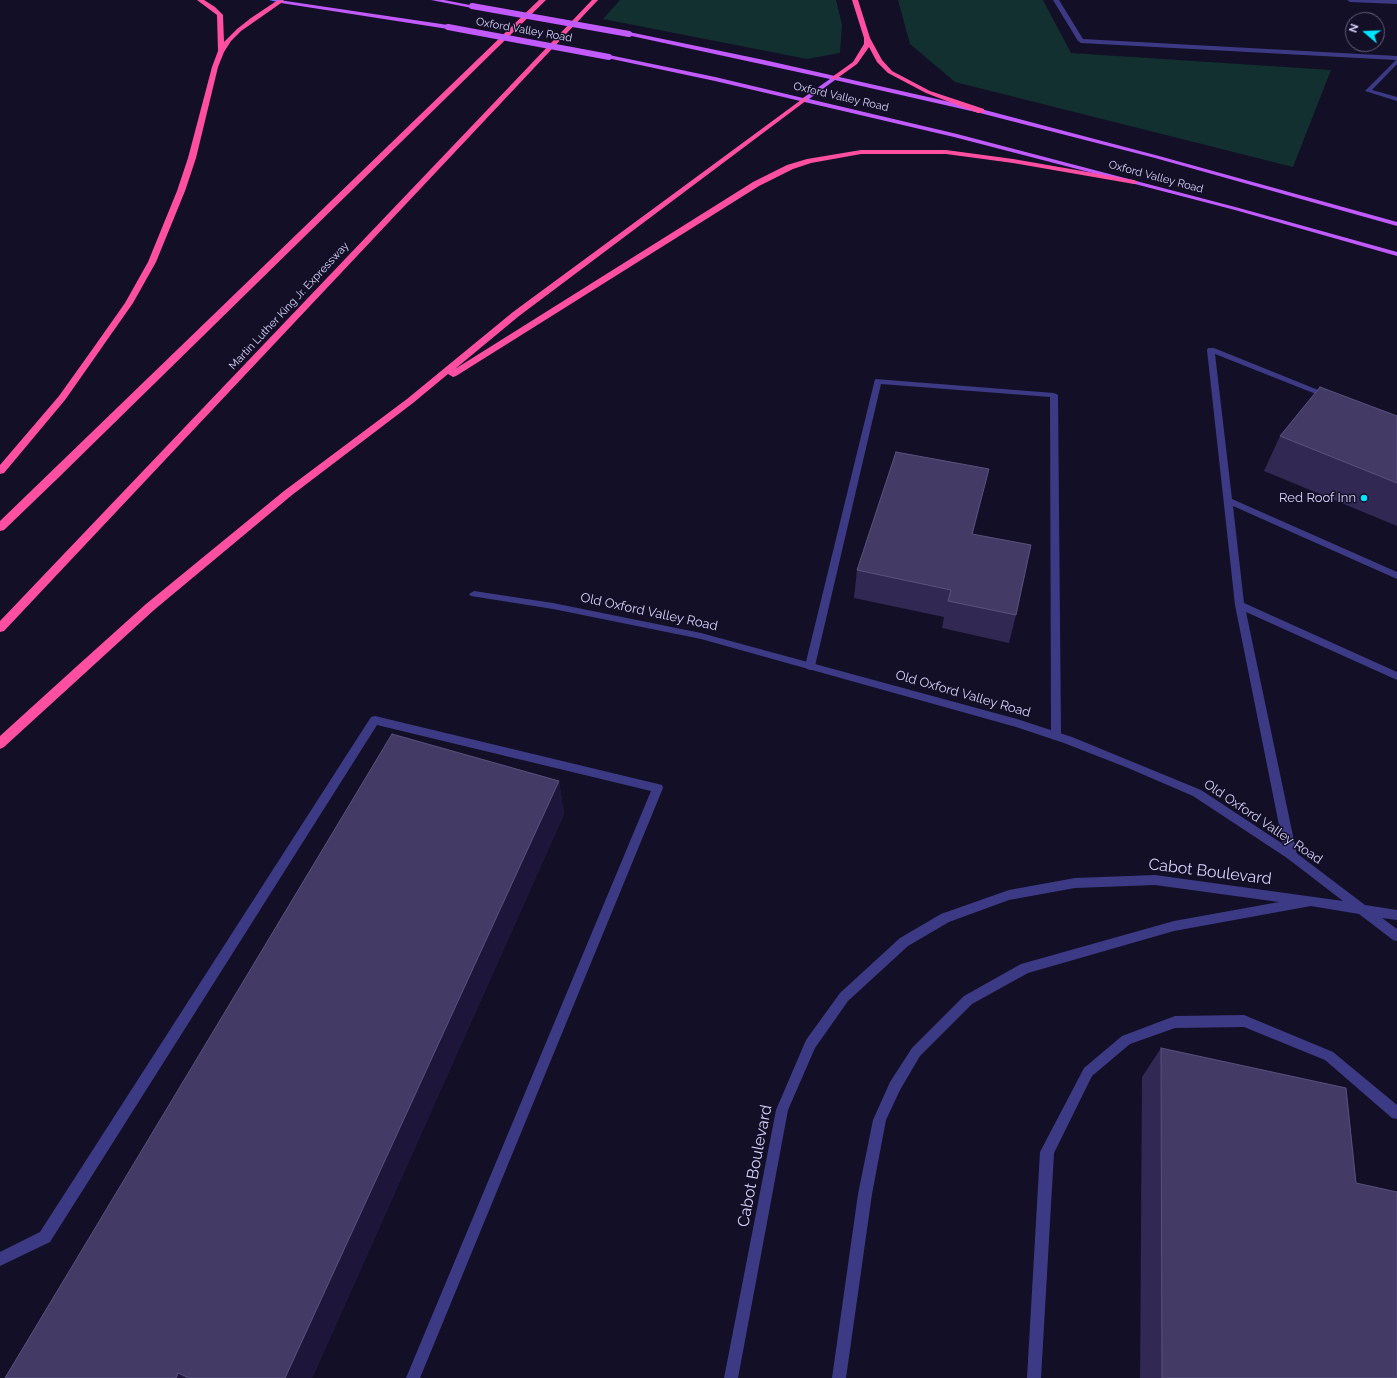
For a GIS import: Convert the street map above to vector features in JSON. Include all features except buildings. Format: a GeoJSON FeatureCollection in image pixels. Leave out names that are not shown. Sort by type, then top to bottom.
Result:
{"type":"FeatureCollection","features":[{"type":"Feature","properties":{"kind":"highway"},"geometry":{"type":"LineString","coordinates":[[200,0],[213,8],[220,15],[222,23],[221,52]]}},
{"type":"Feature","properties":{"kind":"highway"},"geometry":{"type":"LineString","coordinates":[[0,527],[58,473],[543,0]]}},
{"type":"Feature","properties":{"kind":"highway","name":"Martin Luther King Jr. Expressway"},"geometry":{"type":"LineString","coordinates":[[0,628],[595,0]]}},
{"type":"Feature","properties":{"kind":"highway"},"geometry":{"type":"LineString","coordinates":[[855,0],[867,38],[879,61],[890,72],[928,92],[981,111]]}},
{"type":"Feature","properties":{"kind":"highway"},"geometry":{"type":"LineString","coordinates":[[0,471],[62,398],[98,349],[128,303],[152,262],[181,191],[192,158],[215,67],[221,52],[229,40],[239,30],[266,10],[282,1]]}},
{"type":"Feature","properties":{"kind":"highway"},"geometry":{"type":"LineString","coordinates":[[834,78],[855,63],[864,50],[867,38]]}},
{"type":"Feature","properties":{"kind":"highway"},"geometry":{"type":"LineString","coordinates":[[0,744],[80,670],[218,550],[288,493],[410,401],[516,314],[805,99]]}},
{"type":"Feature","properties":{"kind":"highway"},"geometry":{"type":"LineString","coordinates":[[410,401],[756,184],[784,170],[810,161],[861,152],[917,150],[946,152],[1014,161],[1134,182]]}},
{"type":"Feature","properties":{"kind":"main road","name":"Oxford Valley Road"},"geometry":{"type":"LineString","coordinates":[[272,0],[448,27],[608,57],[805,99],[948,134],[1245,211],[1397,254]]}},
{"type":"Feature","properties":{"kind":"main road","name":"Oxford Valley Road"},"geometry":{"type":"LineString","coordinates":[[434,0],[629,34],[981,111],[1149,155],[1397,224]]}},
{"type":"Feature","properties":{"kind":"main road"},"geometry":{"type":"LineString","coordinates":[[805,99],[834,78]]}},
{"type":"Feature","properties":{"kind":"street"},"geometry":{"type":"LineString","coordinates":[[1056,0],[1081,41],[1397,60]]}},
{"type":"Feature","properties":{"kind":"street"},"geometry":{"type":"LineString","coordinates":[[1350,0],[1397,2]]}},
{"type":"Feature","properties":{"kind":"street"},"geometry":{"type":"LineString","coordinates":[[1397,60],[1368,91],[1397,99]]}},
{"type":"Feature","properties":{"kind":"street"},"geometry":{"type":"LineString","coordinates":[[1291,855],[1240,605],[1211,350],[1338,400]]}},
{"type":"Feature","properties":{"kind":"street"},"geometry":{"type":"LineString","coordinates":[[810,666],[878,381],[1054,395],[1056,736]]}},
{"type":"Feature","properties":{"kind":"street"},"geometry":{"type":"LineString","coordinates":[[1228,500],[1397,576]]}},
{"type":"Feature","properties":{"kind":"street","name":"Old Oxford Valley Road"},"geometry":{"type":"LineString","coordinates":[[474,594],[552,606],[701,636],[1017,723],[1056,736],[1132,765],[1196,793],[1291,855],[1397,936]]}},
{"type":"Feature","properties":{"kind":"street"},"geometry":{"type":"LineString","coordinates":[[1240,605],[1397,676]]}},
{"type":"Feature","properties":{"kind":"street"},"geometry":{"type":"LineString","coordinates":[[0,1260],[45,1237],[375,720],[658,788],[413,1378]]}},
{"type":"Feature","properties":{"kind":"street","name":"Cabot Boulevard"},"geometry":{"type":"LineString","coordinates":[[731,1378],[782,1110],[810,1044],[844,997],[904,942],[945,918],[1009,895],[1075,883],[1155,880],[1311,901],[1397,915]]}},
{"type":"Feature","properties":{"kind":"street","name":"Cabot Boulevard"},"geometry":{"type":"LineString","coordinates":[[840,1378],[865,1194],[880,1120],[895,1086],[916,1052],[962,1005],[968,1000],[1025,968],[1174,926],[1311,901]]}},
{"type":"Feature","properties":{"kind":"street"},"geometry":{"type":"LineString","coordinates":[[1034,1378],[1047,1152],[1088,1072],[1126,1040],[1175,1022],[1244,1021],[1329,1056],[1397,1113]]}},
{"type":"Feature","properties":{"kind":"green space"},"geometry":{"type":"Polygon","coordinates":[[[620,0],[836,0],[842,25],[840,53],[807,59],[603,19],[620,0]]]}},
{"type":"Feature","properties":{"kind":"green space"},"geometry":{"type":"Polygon","coordinates":[[[898,0],[1043,0],[1071,53],[1331,70],[1293,167],[955,82],[910,44],[898,0]]]}},
{"type":"Feature","properties":{"kind":"place","name":"Red Roof Inn"},"geometry":{"type":"Point","coordinates":[1364,498]}}]}
